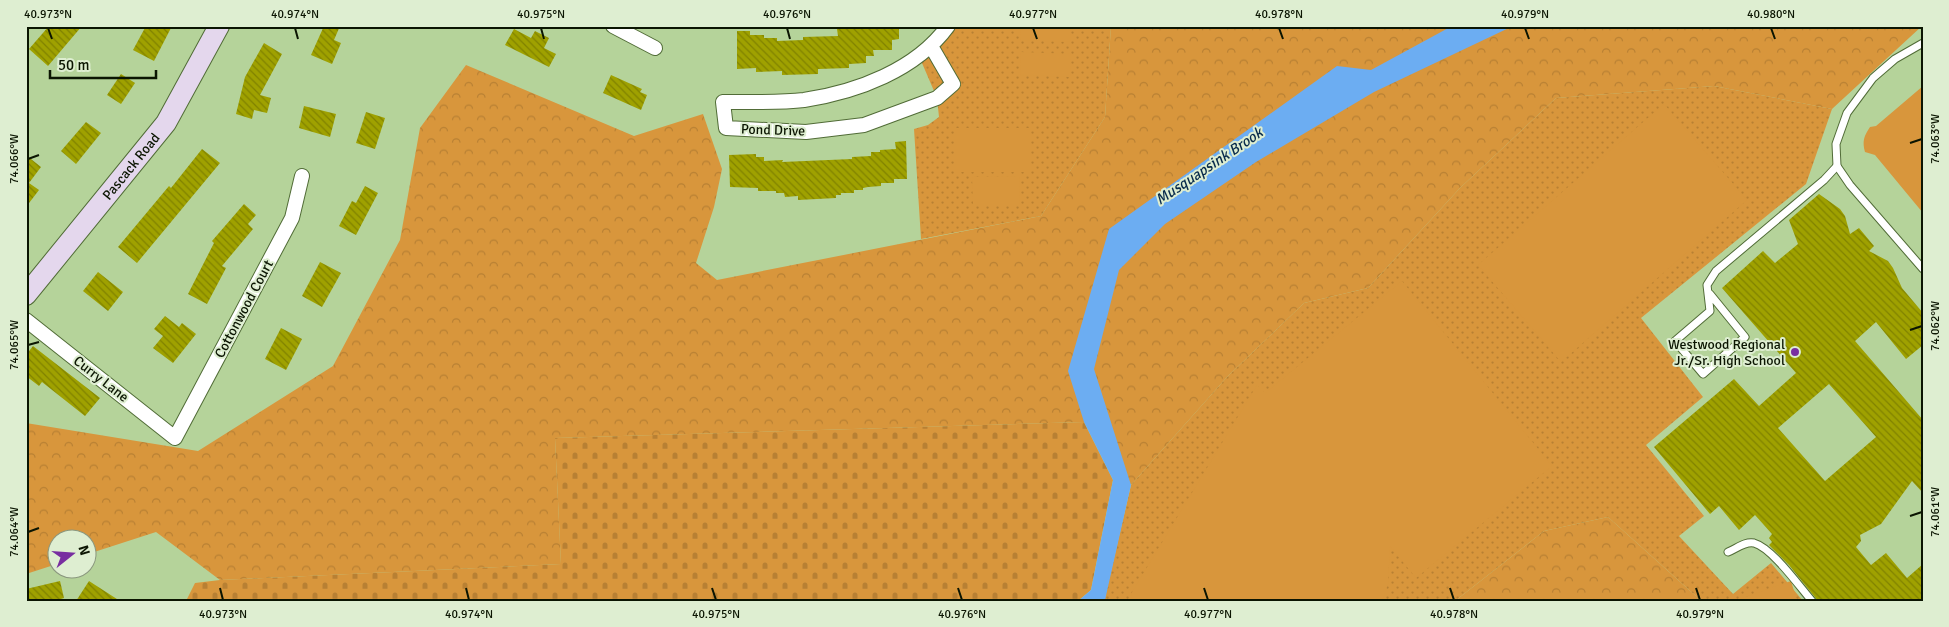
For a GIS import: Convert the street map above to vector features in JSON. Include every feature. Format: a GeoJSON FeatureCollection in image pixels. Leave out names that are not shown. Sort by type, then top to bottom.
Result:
{"type":"FeatureCollection","features":[{"type":"Feature","properties":{"kind":"street","name":"Pascack Road"},"geometry":{"type":"LineString","coordinates":[[26,295],[166,123],[219,26]]}},
{"type":"Feature","properties":{"kind":"street"},"geometry":{"type":"LineString","coordinates":[[613,26],[655,48]]}},
{"type":"Feature","properties":{"kind":"street","name":"Pond Drive"},"geometry":{"type":"LineString","coordinates":[[931,46],[953,84],[937,98],[864,125],[806,132],[726,128],[723,102],[804,100],[862,85],[894,71],[919,56],[931,46],[948,26]]}},
{"type":"Feature","properties":{"kind":"street","name":"Cottonwood Court"},"geometry":{"type":"LineString","coordinates":[[175,438],[292,218],[302,176]]}},
{"type":"Feature","properties":{"kind":"street","name":"Curry Lane"},"geometry":{"type":"LineString","coordinates":[[26,320],[175,438]]}},
{"type":"Feature","properties":{"kind":"lane"},"geometry":{"type":"LineString","coordinates":[[1923,42],[1895,59],[1873,78],[1847,113],[1836,144],[1837,166],[1850,185],[1923,269]]}},
{"type":"Feature","properties":{"kind":"lane"},"geometry":{"type":"LineString","coordinates":[[1710,294],[1745,338],[1703,374],[1675,341],[1710,311],[1710,294],[1707,285],[1716,271],[1824,180],[1837,166]]}},
{"type":"Feature","properties":{"kind":"lane"},"geometry":{"type":"LineString","coordinates":[[1728,552],[1745,544],[1754,543],[1772,553],[1812,601]]}},
{"type":"Feature","properties":{"kind":"green space"},"geometry":{"type":"Polygon","coordinates":[[[948,26],[1111,26],[1105,117],[1041,216],[921,239],[914,129],[928,125],[939,117],[937,98],[919,56],[948,26]]]}},
{"type":"Feature","properties":{"kind":"green space"},"geometry":{"type":"Polygon","coordinates":[[[1021,26],[1071,26],[1070,42],[1020,40],[1021,26]]]}},
{"type":"Feature","properties":{"kind":"green space"},"geometry":{"type":"Polygon","coordinates":[[[1111,26],[1922,26],[1832,109],[1714,86],[1556,98],[1460,188],[1368,288],[1304,303],[1227,377],[1131,485],[1084,422],[555,438],[561,564],[220,580],[156,532],[98,551],[98,530],[48,530],[48,567],[26,574],[26,423],[198,451],[333,366],[400,240],[420,128],[466,65],[634,136],[703,114],[722,169],[714,207],[696,263],[717,280],[1041,216],[1105,117],[1111,26]]]}},
{"type":"Feature","properties":{"kind":"green space"},"geometry":{"type":"Polygon","coordinates":[[[1021,52],[1071,54],[1070,77],[1020,75],[1021,52]]]}},
{"type":"Feature","properties":{"kind":"green space"},"geometry":{"type":"Polygon","coordinates":[[[1714,86],[1832,109],[1806,184],[1641,318],[1703,397],[1646,445],[1704,516],[1679,536],[1733,594],[1771,563],[1803,601],[1699,601],[1697,597],[1608,517],[1544,531],[1455,601],[1104,601],[1131,485],[1227,377],[1304,303],[1368,288],[1460,188],[1556,98],[1714,86]]]}},
{"type":"Feature","properties":{"kind":"green space"},"geometry":{"type":"Polygon","coordinates":[[[1923,86],[1923,213],[1875,155],[1865,152],[1864,142],[1870,127],[1876,126],[1923,86]]]}},
{"type":"Feature","properties":{"kind":"green space"},"geometry":{"type":"Polygon","coordinates":[[[1664,104],[1747,200],[1561,362],[1478,265],[1664,104]]]}},
{"type":"Feature","properties":{"kind":"green space"},"geometry":{"type":"Polygon","coordinates":[[[956,128],[1031,128],[1031,172],[956,172],[956,128]]]}},
{"type":"Feature","properties":{"kind":"green space"},"geometry":{"type":"Polygon","coordinates":[[[1019,176],[1020,204],[973,204],[972,177],[1019,176]]]}},
{"type":"Feature","properties":{"kind":"green space"},"geometry":{"type":"Polygon","coordinates":[[[1402,281],[1552,466],[1416,578],[1390,546],[1388,584],[1382,601],[1133,601],[1131,594],[1257,385],[1265,393],[1402,281]]]}},
{"type":"Feature","properties":{"kind":"green space"},"geometry":{"type":"Polygon","coordinates":[[[1084,422],[1113,480],[1091,590],[1078,601],[186,601],[195,583],[220,580],[561,564],[555,438],[1084,422]]]}},
{"type":"Feature","properties":{"kind":"green space"},"geometry":{"type":"Polygon","coordinates":[[[1608,517],[1697,597],[1699,601],[1455,601],[1544,531],[1608,517]]]}},
{"type":"Feature","properties":{"kind":"green space"},"geometry":{"type":"Polygon","coordinates":[[[1791,581],[1797,601],[1734,601],[1791,581]]]}},
{"type":"Feature","properties":{"kind":"water","name":"Musquapsink Brook"},"geometry":{"type":"Polygon","coordinates":[[[1452,26],[1513,26],[1374,92],[1256,162],[1165,224],[1119,270],[1094,369],[1131,485],[1105,600],[1078,601],[1091,590],[1113,480],[1084,422],[1068,371],[1109,229],[1337,66],[1371,70],[1452,26]]]}},
{"type":"Feature","properties":{"kind":"building"},"geometry":{"type":"Polygon","coordinates":[[[49,26],[82,26],[48,66],[29,49],[49,26]]]}},
{"type":"Feature","properties":{"kind":"building"},"geometry":{"type":"Polygon","coordinates":[[[146,26],[172,26],[154,61],[133,50],[146,26]]]}},
{"type":"Feature","properties":{"kind":"building"},"geometry":{"type":"Polygon","coordinates":[[[324,26],[340,26],[334,40],[341,43],[332,64],[311,55],[324,26]]]}},
{"type":"Feature","properties":{"kind":"building"},"geometry":{"type":"Polygon","coordinates":[[[864,26],[899,26],[899,39],[892,40],[892,50],[873,50],[874,56],[866,56],[866,63],[849,64],[849,68],[818,69],[818,74],[782,75],[782,71],[756,72],[756,68],[737,69],[737,31],[750,31],[750,35],[764,35],[764,38],[777,38],[777,41],[803,40],[803,37],[838,36],[837,29],[865,28],[864,26]]]}},
{"type":"Feature","properties":{"kind":"building"},"geometry":{"type":"Polygon","coordinates":[[[514,29],[531,38],[535,31],[549,38],[544,48],[556,54],[549,67],[505,45],[514,29]]]}},
{"type":"Feature","properties":{"kind":"building"},"geometry":{"type":"Polygon","coordinates":[[[264,43],[282,54],[260,95],[271,98],[267,113],[254,110],[252,119],[236,114],[245,77],[264,43]]]}},
{"type":"Feature","properties":{"kind":"building"},"geometry":{"type":"Polygon","coordinates":[[[121,74],[135,83],[121,104],[107,95],[121,74]]]}},
{"type":"Feature","properties":{"kind":"building"},"geometry":{"type":"Polygon","coordinates":[[[611,75],[642,89],[640,92],[647,95],[641,110],[603,93],[611,75]]]}},
{"type":"Feature","properties":{"kind":"building"},"geometry":{"type":"Polygon","coordinates":[[[304,106],[336,114],[330,137],[299,128],[304,106]]]}},
{"type":"Feature","properties":{"kind":"building"},"geometry":{"type":"Polygon","coordinates":[[[366,112],[385,118],[375,149],[356,143],[366,112]]]}},
{"type":"Feature","properties":{"kind":"building"},"geometry":{"type":"Polygon","coordinates":[[[86,122],[101,133],[76,164],[61,151],[86,122]]]}},
{"type":"Feature","properties":{"kind":"building"},"geometry":{"type":"Polygon","coordinates":[[[906,141],[907,179],[894,179],[894,183],[881,183],[881,186],[854,190],[854,193],[841,193],[841,195],[836,195],[836,198],[798,200],[798,196],[785,197],[784,193],[776,193],[776,191],[758,191],[758,188],[730,187],[729,155],[756,154],[756,157],[764,157],[764,161],[783,160],[782,162],[852,159],[852,157],[871,156],[871,152],[896,149],[895,142],[906,141]]]}},
{"type":"Feature","properties":{"kind":"building"},"geometry":{"type":"Polygon","coordinates":[[[202,149],[220,163],[137,263],[118,247],[169,186],[171,188],[202,149]]]}},
{"type":"Feature","properties":{"kind":"building"},"geometry":{"type":"Polygon","coordinates":[[[26,155],[41,167],[29,183],[39,190],[26,207],[26,155]]]}},
{"type":"Feature","properties":{"kind":"building"},"geometry":{"type":"Polygon","coordinates":[[[365,186],[378,193],[356,235],[339,226],[352,201],[356,203],[365,186]]]}},
{"type":"Feature","properties":{"kind":"building","name":"Westwood Regional Jr./Sr. High School"},"geometry":{"type":"Polygon","coordinates":[[[1819,194],[1840,209],[1845,216],[1850,234],[1859,228],[1874,246],[1869,251],[1888,261],[1902,288],[1923,313],[1923,345],[1906,359],[1876,322],[1855,341],[1923,420],[1923,493],[1912,481],[1881,524],[1860,535],[1861,541],[1856,547],[1871,565],[1886,553],[1907,578],[1923,564],[1923,601],[1818,601],[1789,565],[1769,545],[1772,542],[1769,538],[1772,534],[1755,515],[1739,530],[1719,506],[1710,514],[1654,447],[1734,379],[1759,406],[1796,373],[1722,288],[1763,251],[1775,263],[1798,244],[1789,220],[1819,194]],[[1829,384],[1778,428],[1825,481],[1876,437],[1829,384]]]}},
{"type":"Feature","properties":{"kind":"building"},"geometry":{"type":"Polygon","coordinates":[[[244,204],[256,215],[248,224],[253,229],[222,266],[226,268],[207,304],[188,294],[214,243],[212,241],[244,204]]]}},
{"type":"Feature","properties":{"kind":"building"},"geometry":{"type":"Polygon","coordinates":[[[320,262],[341,273],[322,307],[302,296],[320,262]]]}},
{"type":"Feature","properties":{"kind":"building"},"geometry":{"type":"Polygon","coordinates":[[[98,272],[123,292],[108,311],[83,291],[98,272]]]}},
{"type":"Feature","properties":{"kind":"building"},"geometry":{"type":"Polygon","coordinates":[[[165,316],[179,327],[182,323],[196,334],[173,363],[153,348],[163,336],[154,329],[165,316]]]}},
{"type":"Feature","properties":{"kind":"building"},"geometry":{"type":"Polygon","coordinates":[[[281,328],[302,339],[286,370],[265,359],[281,328]]]}},
{"type":"Feature","properties":{"kind":"building"},"geometry":{"type":"Polygon","coordinates":[[[33,346],[100,398],[85,416],[42,382],[39,386],[26,376],[26,355],[33,346]]]}},
{"type":"Feature","properties":{"kind":"building"},"geometry":{"type":"Polygon","coordinates":[[[60,581],[64,598],[54,601],[26,601],[26,589],[60,581]]]}},
{"type":"Feature","properties":{"kind":"building"},"geometry":{"type":"Polygon","coordinates":[[[89,581],[120,601],[76,601],[89,581]]]}},
{"type":"Feature","properties":{"kind":"place","name":"Westwood Regional Jr./Sr. High School"},"geometry":{"type":"Point","coordinates":[1795,352]}}]}
